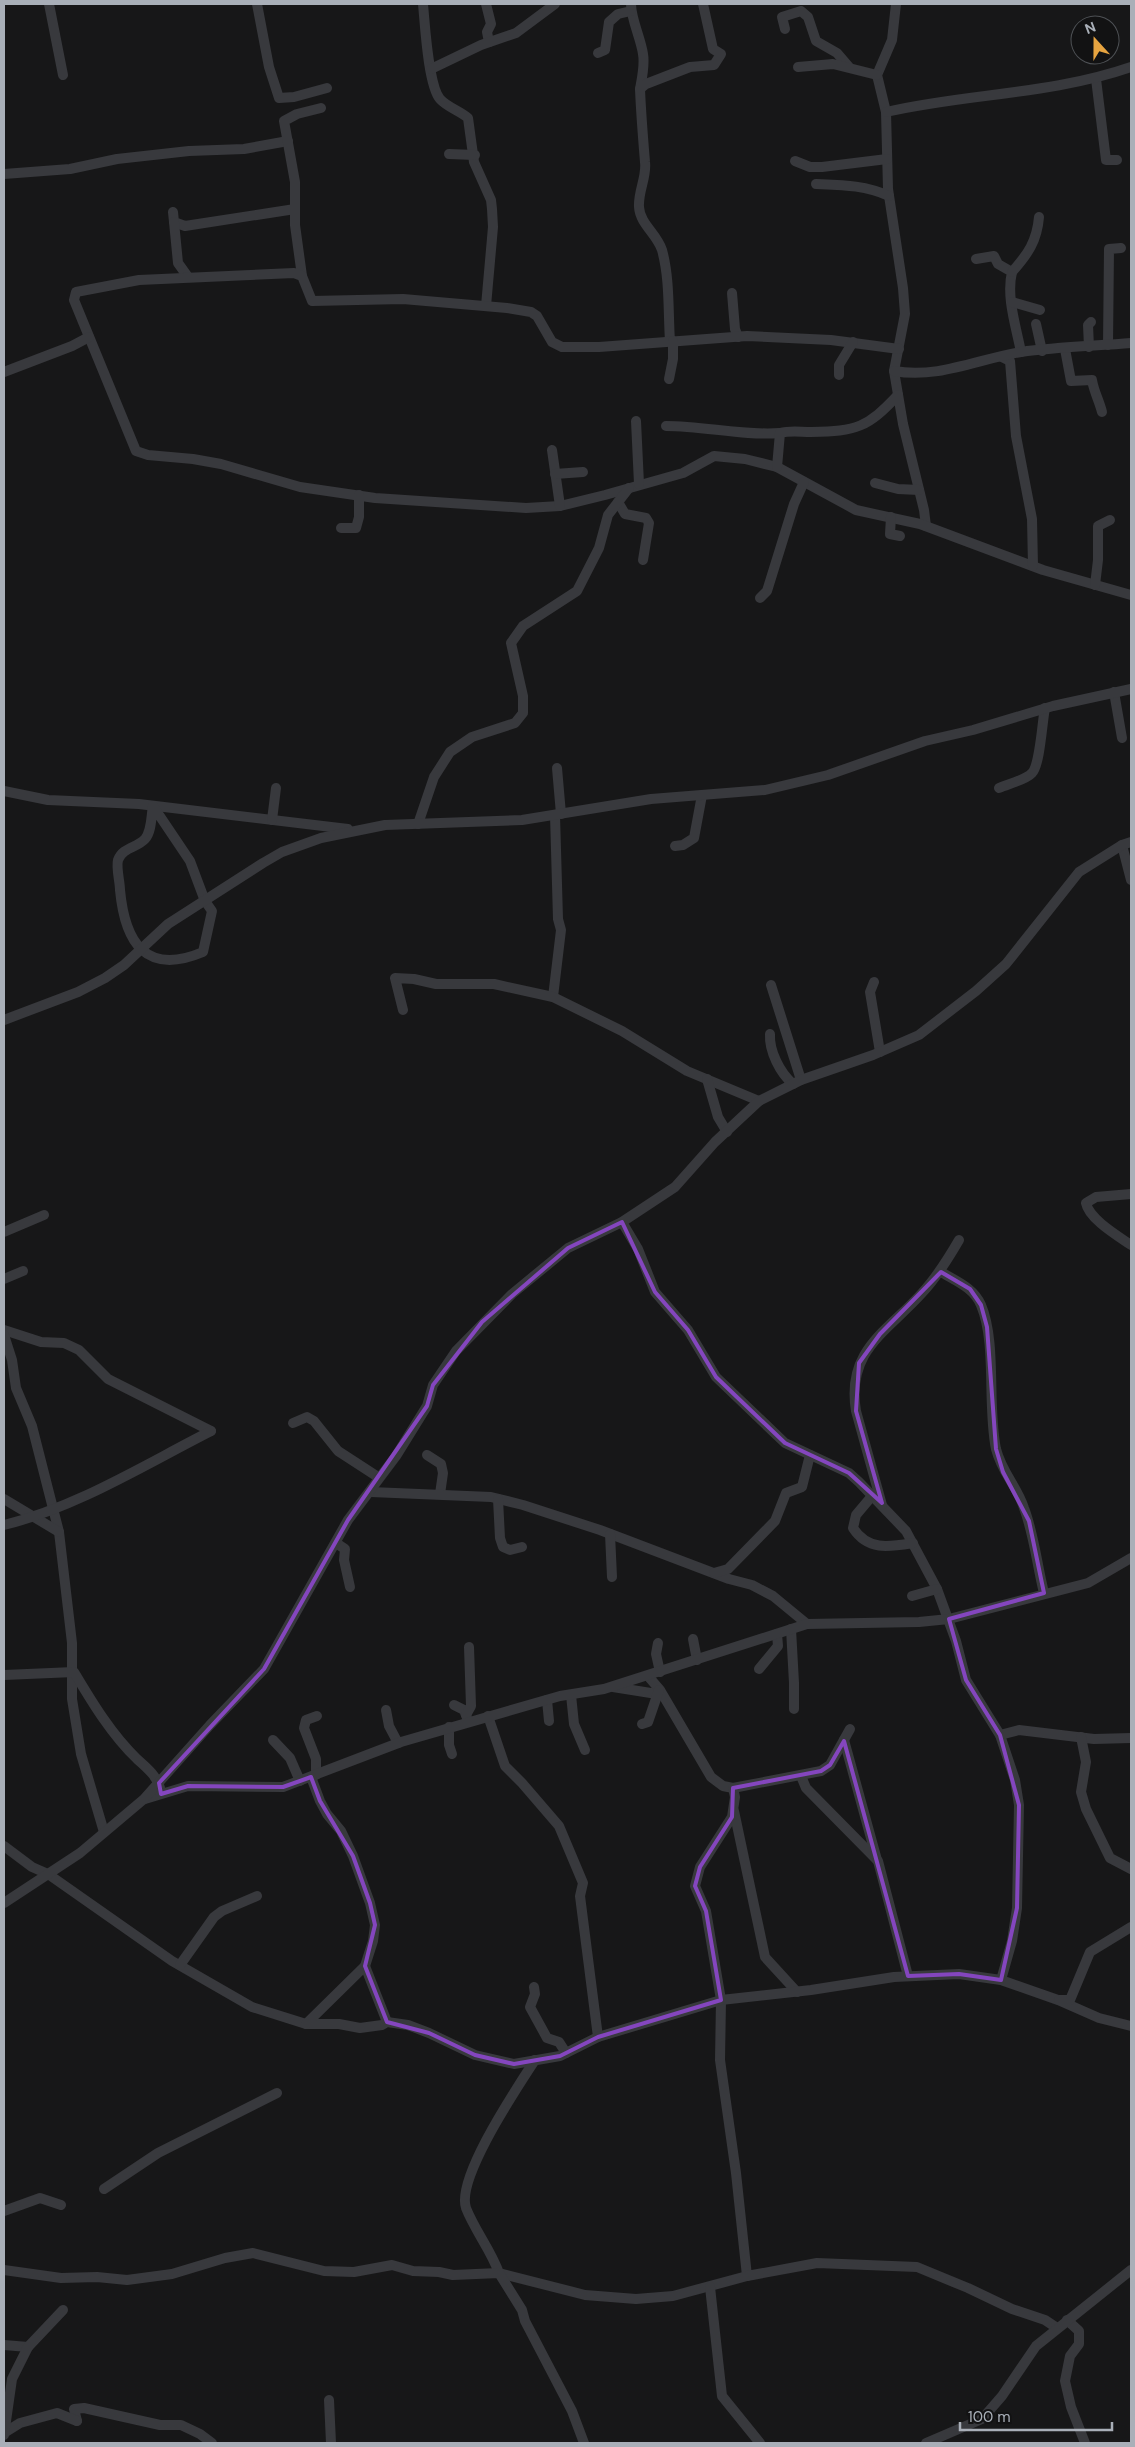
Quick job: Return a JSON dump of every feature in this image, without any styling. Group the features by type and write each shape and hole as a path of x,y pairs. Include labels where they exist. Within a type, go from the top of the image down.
{"street":[{"path":"49,4 63,75"},
{"path":"257,4 269,67 279,98 294,97 327,88"},
{"path":"423,4 434,87 441,100 458,109 468,118 476,168 491,200 493,227 486,306"},
{"path":"486,4 491,24 487,32 489,42"},
{"path":"431,69 489,42 516,33 555,4"},
{"path":"640,90 646,84 690,67 714,65 721,54 713,48 703,4"},
{"path":"896,4 892,40 877,75 886,112 889,196 905,314 894,371 926,526"},
{"path":"598,53 605,50 609,22 618,14 631,7 643,53 640,90 646,163 640,189 639,208 644,222 654,234 662,250 673,360 669,379"},
{"path":"785,29 782,16 801,12 808,18 816,41 837,53 850,67"},
{"path":"798,67 833,64 877,75"},
{"path":"886,112 922,104 998,96 1096,79 1131,67"},
{"path":"1096,79 1106,160 1117,160"},
{"path":"321,108 297,114 284,121 295,182 295,209 302,276 312,301 384,299 486,306 531,312 537,316 552,342 562,347 738,337 853,342 899,349"},
{"path":"4,174 70,169 117,159 189,151 244,149 288,141"},
{"path":"449,154 475,156"},
{"path":"795,161 810,167 822,168 887,159"},
{"path":"816,184 848,184 874,189 889,196"},
{"path":"188,278 178,263 173,217 185,226 209,224 295,209"},
{"path":"1021,352 1010,282 1012,272 1036,240 1039,217"},
{"path":"1108,345 1109,249 1121,248"},
{"path":"976,259 994,256 998,264 1012,272"},
{"path":"302,276 294,273 274,273 138,280 76,292 74,300 136,451 148,455 194,459 300,487 445,504 526,508 560,506 629,488 683,473 714,456 745,459 777,468 856,510 926,526 1033,566 1131,595"},
{"path":"732,293 735,329 738,337"},
{"path":"1012,302 1040,310"},
{"path":"1089,347 1088,325 1091,322"},
{"path":"1036,324 1042,350"},
{"path":"4,372 72,346 89,337"},
{"path":"839,375 839,365 853,342"},
{"path":"894,371 923,373 946,370 1021,352 1131,343"},
{"path":"1065,349 1072,381 1092,380 1094,392 1099,397 1102,412"},
{"path":"1002,356 1010,361 1016,436 1032,519 1033,566"},
{"path":"666,426 690,426 758,435 788,431 821,432 862,427 898,395"},
{"path":"636,421 639,484"},
{"path":"777,468 780,433"},
{"path":"552,450 560,506"},
{"path":"555,474 583,472"},
{"path":"760,598 767,592 794,504 804,482"},
{"path":"875,483 898,489 919,490"},
{"path":"418,824 434,777 450,752 472,737 515,723 523,713 523,696 511,643 523,626 577,591 599,548 608,515 629,488"},
{"path":"341,528 356,528 359,495"},
{"path":"618,502 625,514 646,518 649,522 643,560"},
{"path":"891,517 890,534 900,536"},
{"path":"1095,584 1098,560 1098,526 1110,520"},
{"path":"4,1020 78,992 105,978 124,965 168,924 282,852 321,838 385,825 522,820 651,799 765,790 796,784 925,741 973,730 1045,708 1131,689"},
{"path":"1114,692 1122,738"},
{"path":"999,788 1031,774 1038,762 1040,730 1045,708"},
{"path":"553,998 561,930 558,919 557,768"},
{"path":"272,820 276,788"},
{"path":"4,791 48,800 78,800 153,806 356,830"},
{"path":"675,846 683,845 694,838 702,795"},
{"path":"153,806 190,861 205,901 212,912 203,952 185,960 157,958 140,949 134,944 122,915 118,860 124,850 144,840 148,833 153,806"},
{"path":"4,1902 80,1853 144,1799 264,1669 348,1520 371,1492 378,1477 396,1456 427,1406 433,1385 456,1352 482,1322 512,1294 568,1248 622,1222 675,1187 759,1101 797,1082 880,1052 919,1035 976,991 1006,964 1079,872 1127,843 1131,880"},
{"path":"403,1010 395,978 414,979 436,984 494,984 553,998 622,1031 659,1055 707,1080 759,1101"},
{"path":"874,982 870,992 880,1052"},
{"path":"771,985 797,1082"},
{"path":"770,1034 770,1042 775,1058 785,1077 797,1082"},
{"path":"707,1080 718,1116 727,1132"},
{"path":"1131,1194 1096,1197 1086,1203 1089,1211 1112,1232 1131,1245"},
{"path":"4,1232 44,1215"},
{"path":"622,1222 638,1249 655,1292 688,1330 716,1377 771,1432 785,1443 849,1473 882,1506 913,1543 925,1570 937,1589 949,1619 966,1680 1000,1735 1015,1780 1019,1805 1017,1908 1012,1941 1001,1980"},
{"path":"882,1506 854,1399 859,1362 880,1334 941,1272 944,1263 959,1240"},
{"path":"4,1279 23,1271"},
{"path":"941,1272 970,1288 981,1305 987,1328 990,1408 996,1449 1003,1472 1026,1513 1044,1593"},
{"path":"4,1330 41,1342 64,1342 83,1352 108,1379 211,1431 79,1499 53,1508 34,1518 4,1525"},
{"path":"4,1335 12,1360 16,1388 32,1426 59,1532 69,1610 74,1672 72,1699 81,1754 104,1832"},
{"path":"292,1423 307,1417 314,1421 338,1450 378,1477"},
{"path":"427,1455 441,1464 443,1473 440,1494"},
{"path":"714,1573 728,1569 775,1521 786,1493 802,1487 810,1455"},
{"path":"371,1492 440,1494 498,1499 610,1534 714,1573 752,1585 773,1596 807,1624"},
{"path":"872,1496 856,1516 853,1528 859,1537 875,1547 913,1543"},
{"path":"4,1499 59,1532"},
{"path":"498,1499 500,1538 503,1547 510,1550 522,1547"},
{"path":"610,1534 612,1577"},
{"path":"336,1543 346,1549 344,1560 350,1587"},
{"path":"144,1799 188,1786 283,1787 398,1743 449,1727 467,1718 488,1716 547,1700 612,1687 807,1624 919,1622 949,1619 1088,1583 1131,1558"},
{"path":"912,1596 937,1589"},
{"path":"791,1629 794,1709"},
{"path":"758,1669 778,1646 778,1634"},
{"path":"693,1639 697,1660"},
{"path":"658,1643 656,1654 660,1672"},
{"path":"467,1718 471,1706 469,1646"},
{"path":"4,1675 74,1672"},
{"path":"74,1672 120,1743 158,1783 161,1794"},
{"path":"648,1676 711,1777 723,1786 732,1788 801,1776 821,1771 830,1765 850,1762"},
{"path":"612,1687 658,1691"},
{"path":"642,1724 648,1722 658,1691"},
{"path":"570,1695 574,1724 585,1750"},
{"path":"547,1700 549,1721"},
{"path":"454,1705 464,1710 467,1718"},
{"path":"386,1710 389,1726 398,1743"},
{"path":"306,2024 365,1966 373,1941 375,1925 370,1903 353,1856 341,1831 320,1801 314,1776 316,1759 304,1728 306,1720 317,1716"},
{"path":"488,1716 505,1766 522,1782 559,1826 582,1883 580,1896 598,2037"},
{"path":"449,1727 449,1745 452,1754"},
{"path":"830,1765 850,1729"},
{"path":"1000,1735 1020,1730 1082,1737 1131,1738"},
{"path":"1082,1737 1086,1762 1081,1792 1086,1809 1110,1858 1131,1869"},
{"path":"273,1740 290,1758 300,1781"},
{"path":"844,1740 908,1976"},
{"path":"801,1776 806,1788 878,1861"},
{"path":"732,1788 735,1798 732,1816 700,1867 695,1886 706,1911 721,2000 720,2060 736,2173 747,2276"},
{"path":"733,1807 766,1957 797,1992"},
{"path":"4,1846 180,1965 252,2007 306,2024 339,2024 360,2028 382,2025 387,2022 422,2030 475,2055 514,2064 560,2056 598,2037 721,2000 797,1992 908,1976 959,1974 1001,1980 1058,2000 1099,2018 1131,2026"},
{"path":"180,1965 214,1917 222,1911 257,1896"},
{"path":"1058,2000 1070,2000 1090,1952 1131,1926"},
{"path":"365,1966 387,2022"},
{"path":"534,1986 530,2007 547,2038 559,2042 566,2053"},
{"path":"535,2060 500,2116 472,2169 465,2188 466,2207 492,2254 499,2273 522,2310 524,2321 572,2411 584,2443"},
{"path":"104,2189 158,2153 278,2093"},
{"path":"4,2211 40,2198 61,2204"},
{"path":"4,2270 61,2278 97,2277 127,2280 172,2274 225,2258 253,2253 324,2271 354,2272 392,2265 413,2271 439,2272 453,2275 499,2273 585,2295 636,2299 673,2296 747,2276 817,2262 916,2267 968,2288 1012,2309 1045,2320 1057,2328"},
{"path":"926,2443 982,2419 1002,2396 1036,2346 1131,2270"},
{"path":"710,2287 722,2396 760,2443"},
{"path":"4,2434 12,2379 28,2347 62,2310"},
{"path":"1067,2320 1079,2331 1079,2344 1070,2356 1065,2381 1071,2408 1085,2443"},
{"path":"4,2345 28,2347"},
{"path":"329,2400 331,2443"},
{"path":"4,2434 20,2423 57,2413 77,2421 74,2409 84,2408 160,2425 181,2425 200,2434 212,2443"}],"highlighted area":[{"path":"622,1222 655,1292 688,1330 716,1377 785,1443 849,1473 882,1503 856,1411 859,1363 880,1334 941,1272 970,1289 981,1305 987,1327 996,1449 1003,1472 1029,1521 1044,1593 949,1619 966,1680 1000,1735 1019,1805 1017,1908 1001,1980 959,1974 908,1976 844,1741 830,1765 821,1771 733,1788 732,1817 700,1867 695,1886 706,1911 721,2000 598,2037 560,2056 514,2064 475,2055 429,2033 387,2022 365,1966 375,1925 370,1903 353,1856 320,1801 311,1777 283,1787 188,1786 161,1794 159,1783 264,1669 348,1520 427,1406 433,1385 482,1322 568,1248"}]}
